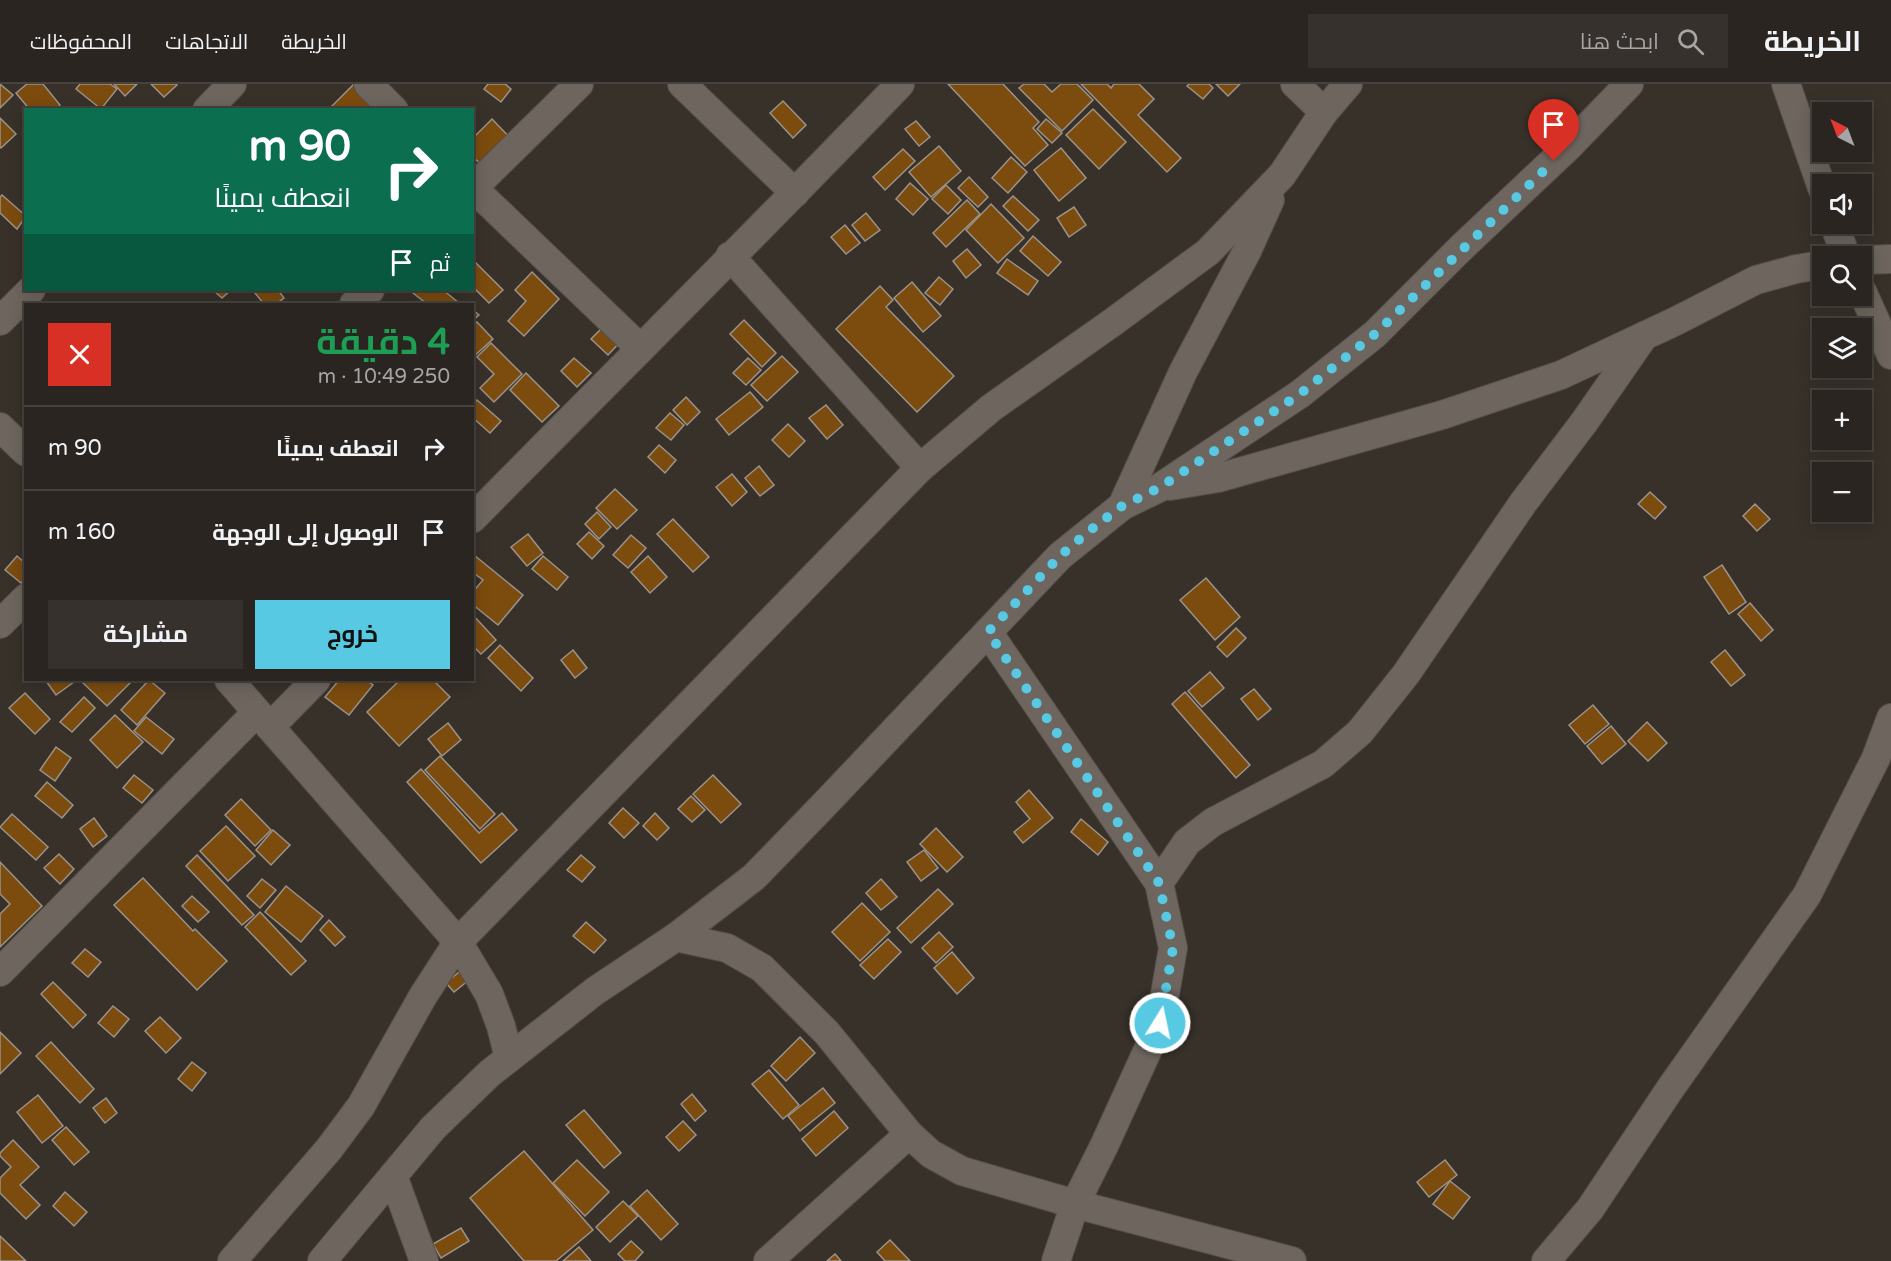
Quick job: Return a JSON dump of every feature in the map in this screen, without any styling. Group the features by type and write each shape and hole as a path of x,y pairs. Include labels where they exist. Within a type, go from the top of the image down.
{"street":[{"path":"209,108 232,84"},
{"path":"368,84 392,108"},
{"path":"474,187 579,84"},
{"path":"682,84 795,194"},
{"path":"474,517 730,256 795,194 900,84"},
{"path":"1295,84 1324,112"},
{"path":"1122,506 1179,381 1247,251 1282,175 1324,112 1348,84"},
{"path":"322,1261 433,1128 490,1073 596,991 676,937 754,877 1060,556 1122,506 1159,488 1300,394 1375,334 1460,249 1569,146 1629,84"},
{"path":"1786,84 1817,174"},
{"path":"232,1261 329,1149 361,1106 423,996 458,942 920,468 990,408 1208,252 1282,175"},
{"path":"474,189 640,348"},
{"path":"730,256 920,468"},
{"path":"1872,260 1891,259"},
{"path":"1159,488 1218,478 1442,415 1561,375 1756,280 1812,267"},
{"path":"0,321 30,291"},
{"path":"355,303 369,291"},
{"path":"1869,306 1891,355"},
{"path":"1159,883 1187,842 1213,822 1323,764 1359,732 1406,674 1523,503 1585,421 1644,336"},
{"path":"0,427 24,450"},
{"path":"0,624 24,600"},
{"path":"988,632 1159,883 1173,948 1160,1023 1075,1204 1056,1261"},
{"path":"230,681 458,942 489,994 501,1026 509,1058"},
{"path":"0,972 263,720 315,681"},
{"path":"1546,1261 1590,1209 1670,1089 1807,895 1871,768 1891,718"},
{"path":"676,937 727,948 762,968 827,1033 909,1134 931,1154 962,1171 1075,1204 1292,1261"},
{"path":"768,1261 909,1134"},
{"path":"393,1176 424,1261"}],"building":[{"path":"0,84 13,95 0,108"},
{"path":"27,84 43,84 60,105 58,108 28,108 16,93"},
{"path":"80,84 110,84 117,89 100,108 76,89"},
{"path":"114,84 137,84 125,96"},
{"path":"151,84 176,84 177,85 164,97"},
{"path":"354,84 358,84 380,108 330,108"},
{"path":"488,84 505,84 511,89 501,102 484,89"},
{"path":"948,84 1003,84 1039,122 1033,128 1048,145 1025,166"},
{"path":"1024,84 1044,84 1052,92 1061,84 1077,84 1093,100 1062,131 1019,88"},
{"path":"1081,84 1107,84 1111,88 1114,84 1139,84 1154,99 1138,115 1181,158 1167,172"},
{"path":"1189,84 1209,84 1213,88 1203,99 1187,86"},
{"path":"1216,84 1240,84 1228,96"},
{"path":"783,101 806,125 793,138 770,113"},
{"path":"1093,109 1126,142 1099,169 1066,135"},
{"path":"0,118 16,134 1,148 0,147"},
{"path":"492,119 515,143 487,170 474,158 474,137"},
{"path":"1046,119 1062,133 1052,143 1037,129"},
{"path":"916,121 930,137 919,146 905,129"},
{"path":"939,146 961,171 931,197 909,172"},
{"path":"1061,148 1086,178 1059,201 1034,170"},
{"path":"903,149 915,161 885,190 873,177"},
{"path":"1011,157 1027,172 1008,193 992,178"},
{"path":"969,177 988,197 978,207 958,188"},
{"path":"910,183 928,199 913,215 896,199"},
{"path":"946,185 961,200 948,214 932,199"},
{"path":"2,195 24,214 24,219 17,229 0,213"},
{"path":"1013,196 1039,220 1028,231 1003,206"},
{"path":"967,200 980,214 946,247 933,233"},
{"path":"991,204 1024,238 998,263 966,230"},
{"path":"1074,207 1086,225 1069,237 1057,218"},
{"path":"866,213 880,230 865,241 852,225"},
{"path":"845,225 860,243 846,254 831,237"},
{"path":"1033,236 1061,262 1048,276 1020,251"},
{"path":"967,249 981,265 966,278 953,261"},
{"path":"1007,259 1038,281 1028,295 997,273"},
{"path":"474,261 503,290 489,303 474,288"},
{"path":"532,272 559,299 524,336 508,321 526,301 515,290"},
{"path":"939,277 953,289 940,305 925,293"},
{"path":"912,282 941,316 923,332 894,298"},
{"path":"880,286 893,300 886,307 954,376 917,412 836,329"},
{"path":"214,291 230,291 222,298"},
{"path":"279,291 284,298 277,303 263,303 255,293"},
{"path":"415,291 444,291 459,303 426,303 413,293"},
{"path":"744,320 776,353 762,367 730,334"},
{"path":"477,322 493,339 474,356 474,324"},
{"path":"606,324 623,339 608,355 591,339"},
{"path":"491,343 522,374 494,402 480,388 494,374 477,357"},
{"path":"782,356 798,372 767,401 751,385"},
{"path":"574,358 591,373 577,387 561,371"},
{"path":"748,358 761,370 746,385 733,373"},
{"path":"526,373 559,406 542,422 510,390"},
{"path":"750,392 763,407 729,435 716,419"},
{"path":"686,397 700,412 687,425 673,410"},
{"path":"477,400 501,421 490,433 474,419 474,403"},
{"path":"826,405 843,425 827,439 809,418"},
{"path":"670,413 684,425 671,440 656,428"},
{"path":"788,424 805,441 789,457 772,440"},
{"path":"659,445 676,460 665,473 648,457"},
{"path":"759,466 774,485 760,496 745,478"},
{"path":"732,474 747,492 732,506 716,487"},
{"path":"615,489 637,510 617,529 596,508"},
{"path":"1650,492 1666,507 1655,519 1638,504"},
{"path":"1755,504 1770,519 1757,531 1743,516"},
{"path":"597,512 611,527 599,539 585,524"},
{"path":"673,519 709,557 693,572 657,534"},
{"path":"589,532 604,546 592,559 577,544"},
{"path":"528,534 543,553 527,566 511,547"},
{"path":"631,535 646,548 628,568 613,555"},
{"path":"474,555 523,595 498,625 474,606 474,591 483,580 474,573"},
{"path":"17,556 24,562 24,579 21,583 5,570"},
{"path":"543,556 568,577 557,590 532,569"},
{"path":"648,556 667,577 650,593 631,572"},
{"path":"1722,565 1746,602 1729,614 1704,577"},
{"path":"1206,578 1240,617 1215,640 1180,600"},
{"path":"1750,603 1773,630 1761,641 1738,614"},
{"path":"474,616 496,640 481,654 474,647"},
{"path":"1236,628 1246,638 1227,657 1217,647"},
{"path":"500,645 533,678 521,691 488,658"},
{"path":"573,650 587,668 575,678 561,660"},
{"path":"1725,650 1745,675 1731,686 1711,662"},
{"path":"1210,672 1224,688 1202,707 1188,691"},
{"path":"46,681 74,682 56,695"},
{"path":"81,681 132,681 107,706"},
{"path":"148,681 165,693 137,725 121,710"},
{"path":"338,681 367,681 373,685 349,715 325,697"},
{"path":"399,681 434,681 450,697 399,746 367,712"},
{"path":"1254,689 1271,709 1258,720 1241,699"},
{"path":"1185,692 1250,765 1236,778 1172,704"},
{"path":"25,693 50,719 35,734 9,708"},
{"path":"84,697 95,708 72,732 60,722"},
{"path":"1593,705 1609,724 1585,744 1569,725"},
{"path":"115,715 143,742 117,768 90,740"},
{"path":"146,717 174,739 162,754 134,731"},
{"path":"1647,722 1667,743 1648,761 1628,741"},
{"path":"448,723 461,740 442,756 428,739"},
{"path":"1611,726 1626,744 1602,764 1587,746"},
{"path":"56,747 71,758 55,781 40,770"},
{"path":"440,756 495,814 480,829 425,770"},
{"path":"421,769 479,833 502,813 517,830 481,863 407,782"},
{"path":"134,775 153,790 142,803 123,788"},
{"path":"713,775 741,804 721,823 693,794"},
{"path":"47,782 73,805 62,818 35,796"},
{"path":"1029,790 1053,818 1023,843 1014,832 1030,819 1016,802"},
{"path":"691,796 705,810 692,822 678,809"},
{"path":"241,799 271,830 255,846 225,815"},
{"path":"623,808 639,823 624,838 609,823"},
{"path":"655,813 669,828 657,840 643,826"},
{"path":"12,814 48,847 36,860 0,827"},
{"path":"94,818 107,836 93,847 80,829"},
{"path":"1081,819 1108,842 1098,855 1071,832"},
{"path":"226,826 255,856 228,881 200,851"},
{"path":"936,828 963,857 947,872 920,844"},
{"path":"273,830 290,845 271,865 256,850"},
{"path":"924,850 938,868 921,881 907,862"},
{"path":"59,854 74,869 60,884 44,868"},
{"path":"197,855 254,915 242,925 186,866"},
{"path":"581,855 595,867 582,882 567,870"},
{"path":"0,862 42,906 0,947 0,914 10,904 0,894"},
{"path":"143,878 193,931 195,929 227,961 197,990 114,905"},
{"path":"262,879 276,890 260,908 247,896"},
{"path":"881,879 897,897 881,910 866,893"},
{"path":"286,886 323,916 301,942 265,912"},
{"path":"938,889 953,904 911,943 897,928"},
{"path":"192,896 209,912 198,922 182,906"},
{"path":"862,903 890,932 860,961 832,932"},
{"path":"260,912 306,961 291,975 245,927"},
{"path":"329,920 345,937 335,946 320,930"},
{"path":"586,922 606,940 594,953 573,936"},
{"path":"939,932 953,947 936,963 922,948"},
{"path":"888,939 901,952 874,979 860,965"},
{"path":"85,949 101,962 88,977 72,963"},
{"path":"952,952 974,978 957,994 934,968"},
{"path":"466,966 474,976 454,992 446,983"},
{"path":"53,982 86,1015 73,1028 41,994"},
{"path":"113,1006 129,1019 114,1037 98,1023"},
{"path":"160,1017 181,1038 166,1053 145,1031"},
{"path":"0,1032 21,1053 0,1074"},
{"path":"800,1037 815,1053 786,1081 771,1066"},
{"path":"51,1042 94,1089 80,1103 36,1056"},
{"path":"192,1062 206,1073 192,1091 178,1079"},
{"path":"769,1070 799,1105 783,1119 752,1084"},
{"path":"823,1088 835,1103 800,1131 788,1116"},
{"path":"692,1094 706,1111 695,1121 681,1104"},
{"path":"38,1095 63,1126 42,1143 17,1112"},
{"path":"106,1098 117,1113 105,1123 93,1108"},
{"path":"584,1110 621,1153 604,1168 566,1125"},
{"path":"834,1111 848,1128 816,1156 802,1139"},
{"path":"683,1121 696,1135 679,1151 666,1137"},
{"path":"66,1127 89,1152 74,1165 52,1140"},
{"path":"13,1140 39,1167 20,1185 40,1205 26,1219 0,1193 0,1178 11,1167 0,1156 0,1153"},
{"path":"524,1151 593,1230 556,1261 524,1261 470,1198"},
{"path":"577,1160 609,1192 585,1216 553,1183"},
{"path":"1445,1160 1457,1175 1429,1197 1417,1182"},
{"path":"1450,1181 1470,1197 1453,1219 1433,1204"},
{"path":"647,1190 678,1224 661,1240 630,1206"},
{"path":"65,1192 87,1212 74,1226 53,1206"},
{"path":"623,1201 638,1216 610,1242 596,1227"},
{"path":"461,1228 469,1241 441,1258 433,1244"},
{"path":"0,1236 26,1261 0,1261"},
{"path":"890,1240 910,1261 885,1261 877,1252"},
{"path":"631,1241 643,1252 635,1261 625,1261 618,1254"},
{"path":"579,1247 591,1261 563,1261"},
{"path":"835,1254 841,1261 827,1261"}],"route":[{"path":"1160,1023 1173,948 1159,883 988,632 1060,556 1088,532 1122,506 1159,488 1300,394 1375,334 1460,249 1554,161"}]}
